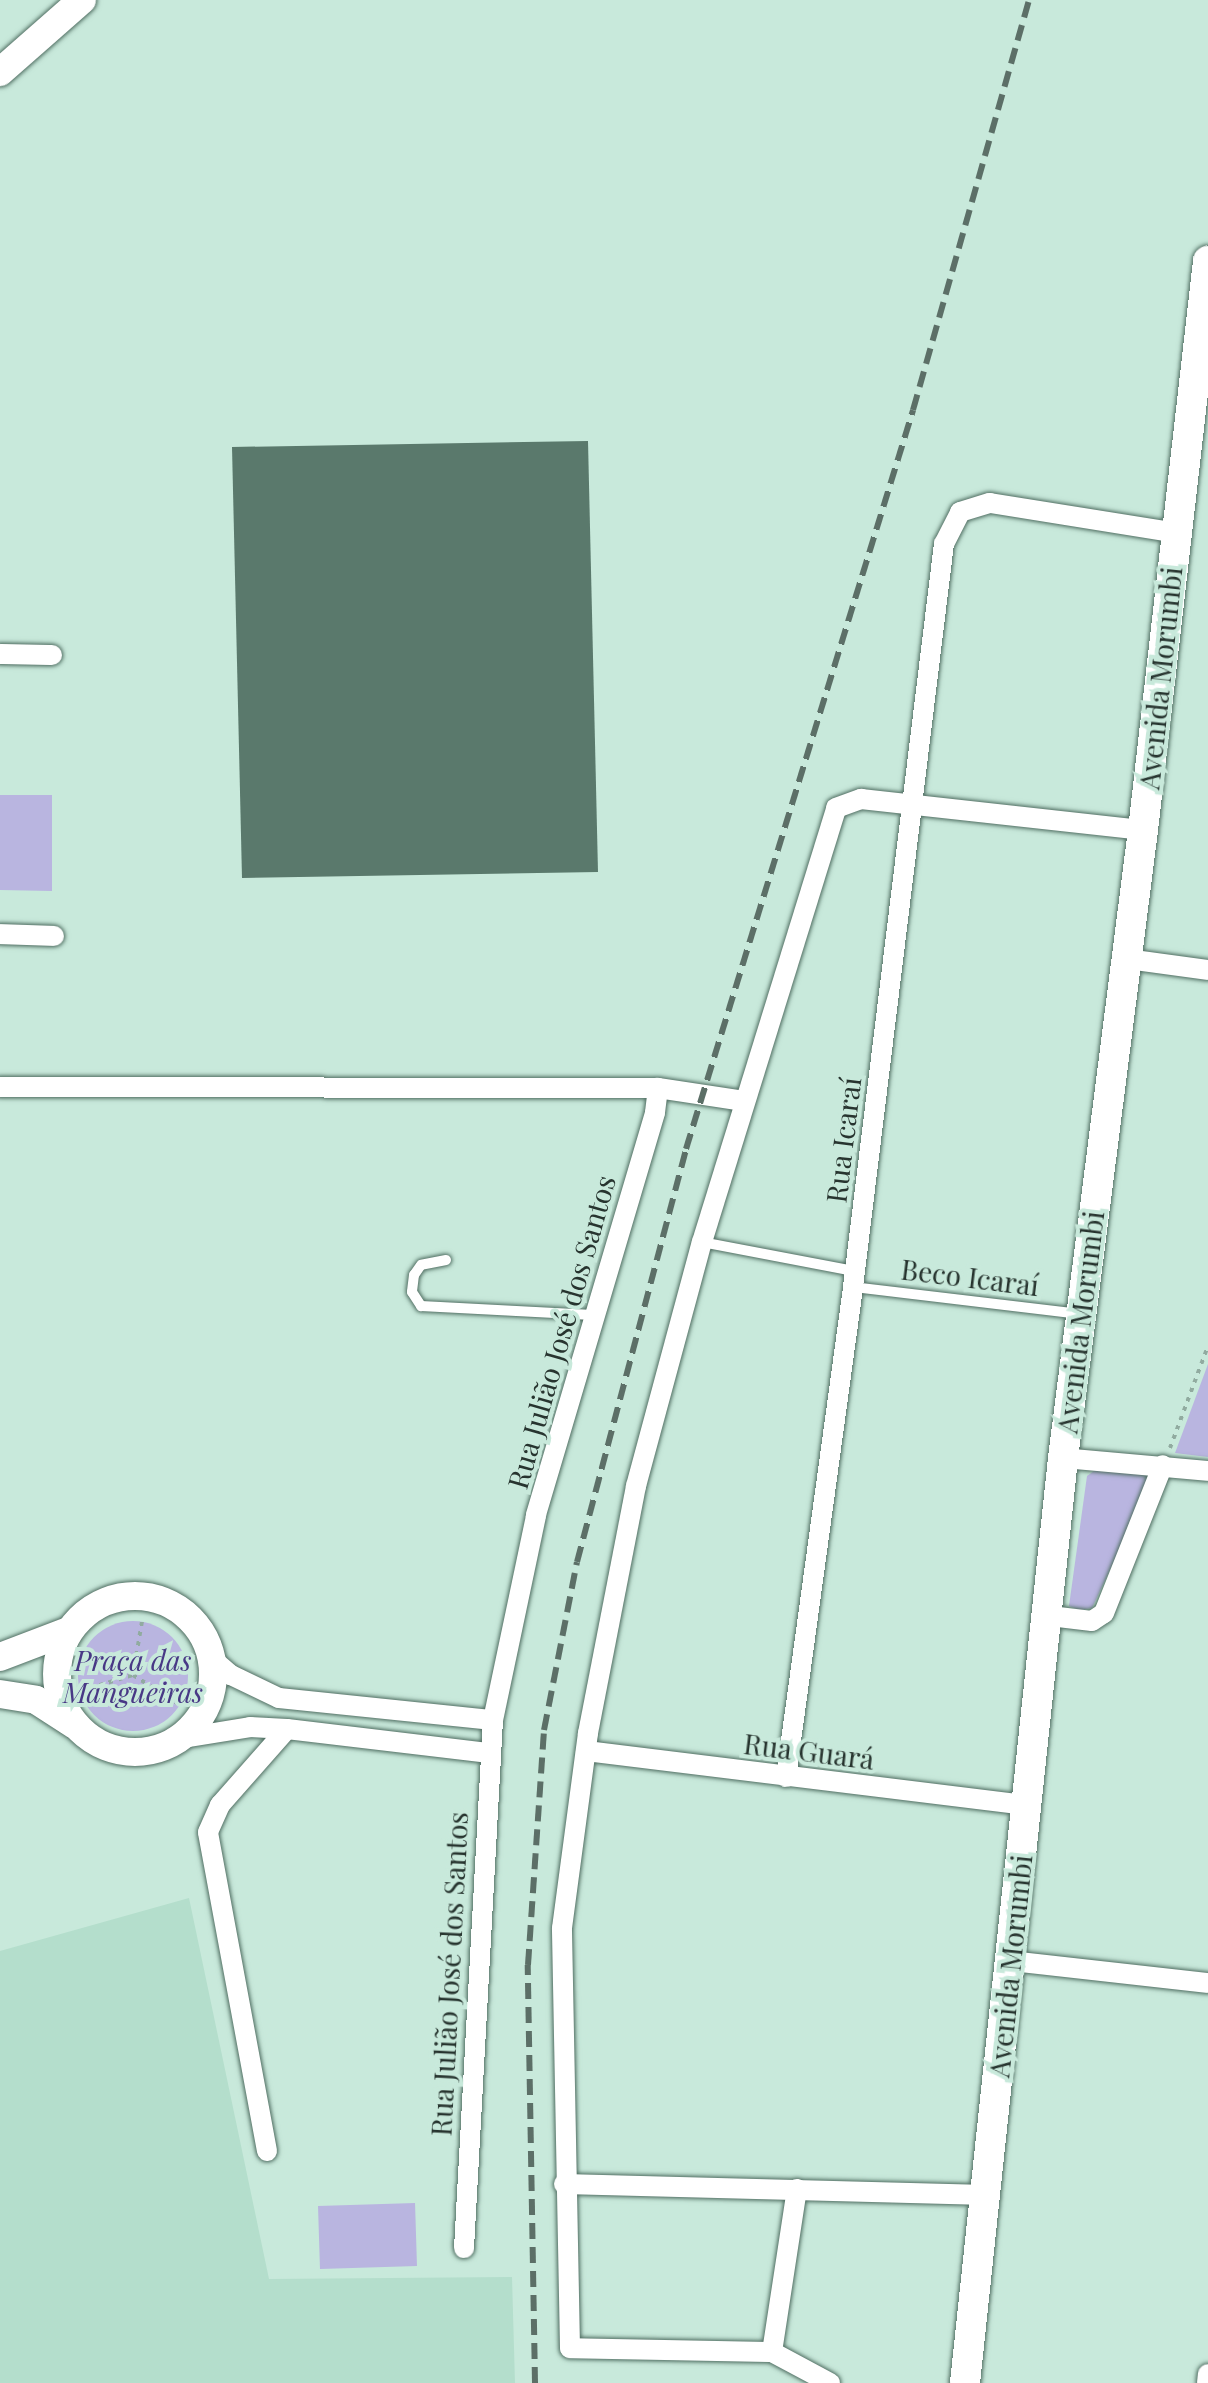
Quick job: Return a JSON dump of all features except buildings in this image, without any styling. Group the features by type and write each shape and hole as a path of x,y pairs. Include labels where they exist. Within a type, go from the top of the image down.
{"main road":[{"name":"Avenida Morumbi","path":"965,2383 1050,1616 1063,1458 1143,830 1177,533 1197,454 1208,261"}],"street":[{"path":"0,72 82,0"},
{"name":"Rua Icaraí","path":"786,1777 854,1279 944,544 960,512 990,503 1177,533"},
{"path":"0,654 52,655"},
{"path":"830,2383 772,2352 570,2348 564,2184 562,1928 586,1751 636,1486 702,1242 836,808 861,799 1143,830"},
{"path":"0,934 54,936"},
{"path":"1127,959 1208,970"},
{"path":"0,1087 658,1088 744,1101"},
{"name":"Rua Julião José dos Santos","path":"464,2248 488,1753 493,1720 536,1516 655,1113 658,1088"},
{"path":"1063,1458 1208,1471"},
{"path":"1050,1616 1092,1621 1104,1613 1163,1465"},
{"path":"0,1694 36,1700 99,1744 124,1752 150,1751 177,1739 195,1726 208,1705 214,1679 201,1630 183,1611 160,1599 134,1595 109,1599 86,1612 68,1631 59,1655 57,1681 64,1706 78,1728"},
{"path":"0,1657 68,1631"},
{"path":"210,1657 231,1675 279,1698 493,1720"},
{"path":"177,1739 225,1729 287,1729 488,1753"},
{"path":"267,2151 208,1832 220,1805 287,1729"},
{"name":"Rua Guará","path":"586,1751 1027,1805"},
{"path":"1011,1961 1208,1983"},
{"path":"564,2184 987,2195"},
{"path":"772,2352 797,2189"},
{"path":"1207,2383 1208,2374"}],"lane":[{"name":"Beco Icaraí","path":"702,1242 854,1279 1081,1314"},
{"path":"446,1260 421,1265 414,1275 412,1292 421,1306 593,1315"}],"path":[{"path":"1163,1465 1208,1346"},
{"path":"133,1675 142,1621"},
{"path":"80,1691 133,1675 180,1705"}],"shaded area":[{"path":"189,1898 269,2279 512,2277 515,2383 0,2383 0,1951"}],"green space":[{"path":"0,795 52,795 52,891 0,890"},
{"path":"1208,1364 1208,1457 1175,1453"},
{"path":"1098,1468 1154,1476 1092,1608 1080,1610 1069,1606 1087,1476"},
{"name":"Praça das Mangueiras","path":"133,1621 154,1625 172,1637 184,1655 188,1676 184,1697 172,1715 154,1727 133,1731 112,1727 94,1715 82,1697 78,1676 82,1655 94,1637 112,1625"},
{"path":"415,2203 417,2266 320,2269 318,2206"}],"railway":[{"path":"535,2383 528,1965 544,1730 577,1562 686,1149 913,410 1029,0"}]}
